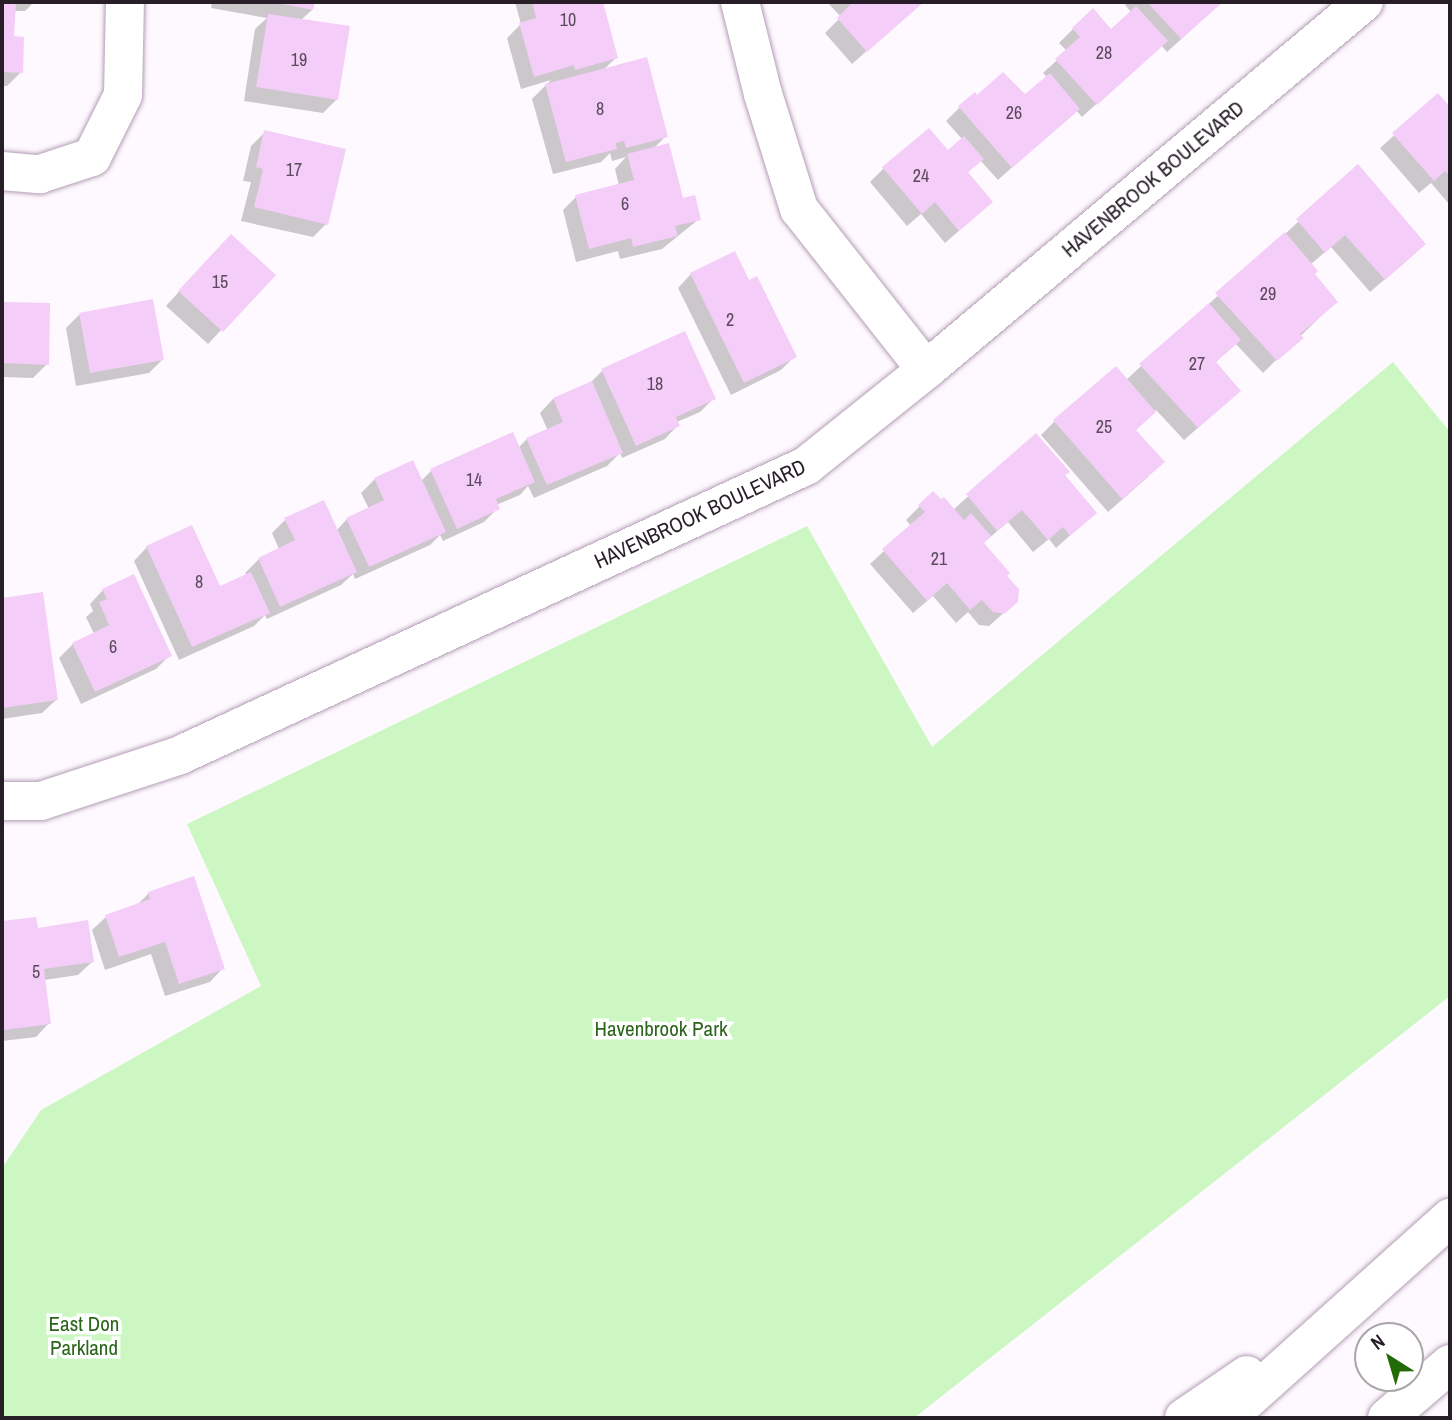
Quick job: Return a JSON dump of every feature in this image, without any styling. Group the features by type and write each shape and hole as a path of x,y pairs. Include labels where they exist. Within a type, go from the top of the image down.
{"main road":[{"path":"2,172 40,174 92,157 123,94 125,2"},
{"path":"740,2 763,94 799,209 926,370"},
{"name":"HAVENBROOK BOULEVARD","path":"2,801 41,801 178,756 806,467 926,370 1364,2"},
{"path":"1227,1418 1376,1288 1450,1218"},
{"path":"1184,1418 1376,1288"},
{"path":"1387,1418 1450,1364"}],"green space":[{"name":"Havenbrook Park","path":"1393,362 1450,432 1450,996 914,1418 2,1418 2,1168 41,1110 261,986 187,824 807,526 932,747"}],"building":[{"path":"2,2 16,2 14,36 24,37 23,73 2,72"},
{"path":"272,2 315,2 313,10"},
{"path":"532,2 603,2 618,58 575,70 574,65 534,77 519,23 536,18"},
{"path":"853,2 924,2 867,52 837,18"},
{"path":"1147,2 1223,2 1181,39"},
{"path":"1136,6 1168,41 1097,105 1055,59 1080,37 1072,28 1093,8 1111,29"},
{"path":"268,14 350,26 338,100 256,87"},
{"path":"647,57 668,137 626,148 624,141 616,143 617,149 566,162 545,84"},
{"path":"1003,72 1025,94 1050,73 1080,109 1012,168 958,106 975,92 977,95"},
{"path":"1438,93 1450,107 1450,177 1445,171 1434,181 1392,133"},
{"path":"929,128 948,150 964,136 984,159 968,172 993,202 959,231 935,202 922,214 882,167"},
{"path":"264,130 346,149 328,225 254,207 263,169 256,167"},
{"path":"669,143 683,198 695,195 701,220 675,226 678,236 633,247 631,238 589,249 575,195 634,180 627,154"},
{"path":"1358,164 1426,244 1385,280 1345,235 1325,253 1296,219"},
{"path":"1285,232 1318,271 1315,274 1338,302 1300,334 1304,338 1277,361 1215,293"},
{"path":"231,234 276,275 223,332 178,291"},
{"path":"735,251 749,280 757,276 797,357 744,383 690,273"},
{"path":"153,299 164,360 90,373 79,313"},
{"path":"2,302 50,303 49,365 2,363"},
{"path":"1209,303 1241,340 1216,362 1241,391 1198,428 1139,364"},
{"path":"685,331 716,399 676,417 680,426 636,446 601,369"},
{"path":"1116,366 1156,412 1136,430 1165,462 1122,499 1053,420"},
{"path":"592,381 623,453 547,485 526,438 563,422 553,398"},
{"path":"513,432 535,482 496,499 500,509 457,529 430,469"},
{"path":"1036,433 1070,472 1065,475 1097,513 1070,536 1063,527 1048,540 1022,510 997,531 966,494"},
{"path":"413,460 446,532 369,567 346,518 384,500 374,478"},
{"path":"933,491 941,499 944,497 964,520 971,513 991,536 984,543 1010,573 1007,576 1019,589 1018,602 1004,614 993,612 982,600 970,610 947,583 927,601 882,549 925,512 918,505"},
{"path":"324,500 357,572 280,607 258,558 295,540 284,518"},
{"path":"192,525 220,586 251,572 270,613 192,647 146,546"},
{"path":"134,574 172,656 95,692 72,643 109,625 99,602 107,599 102,589"},
{"path":"43,592 58,700 2,708 2,598"},
{"path":"194,876 225,969 179,984 165,942 119,957 105,915 150,899 148,892"},
{"path":"36,917 38,928 88,920 94,962 44,969 51,1024 4,1030 2,921"}],"park label":[{"name":"East Don Parkland","path":"84,1336"}]}
